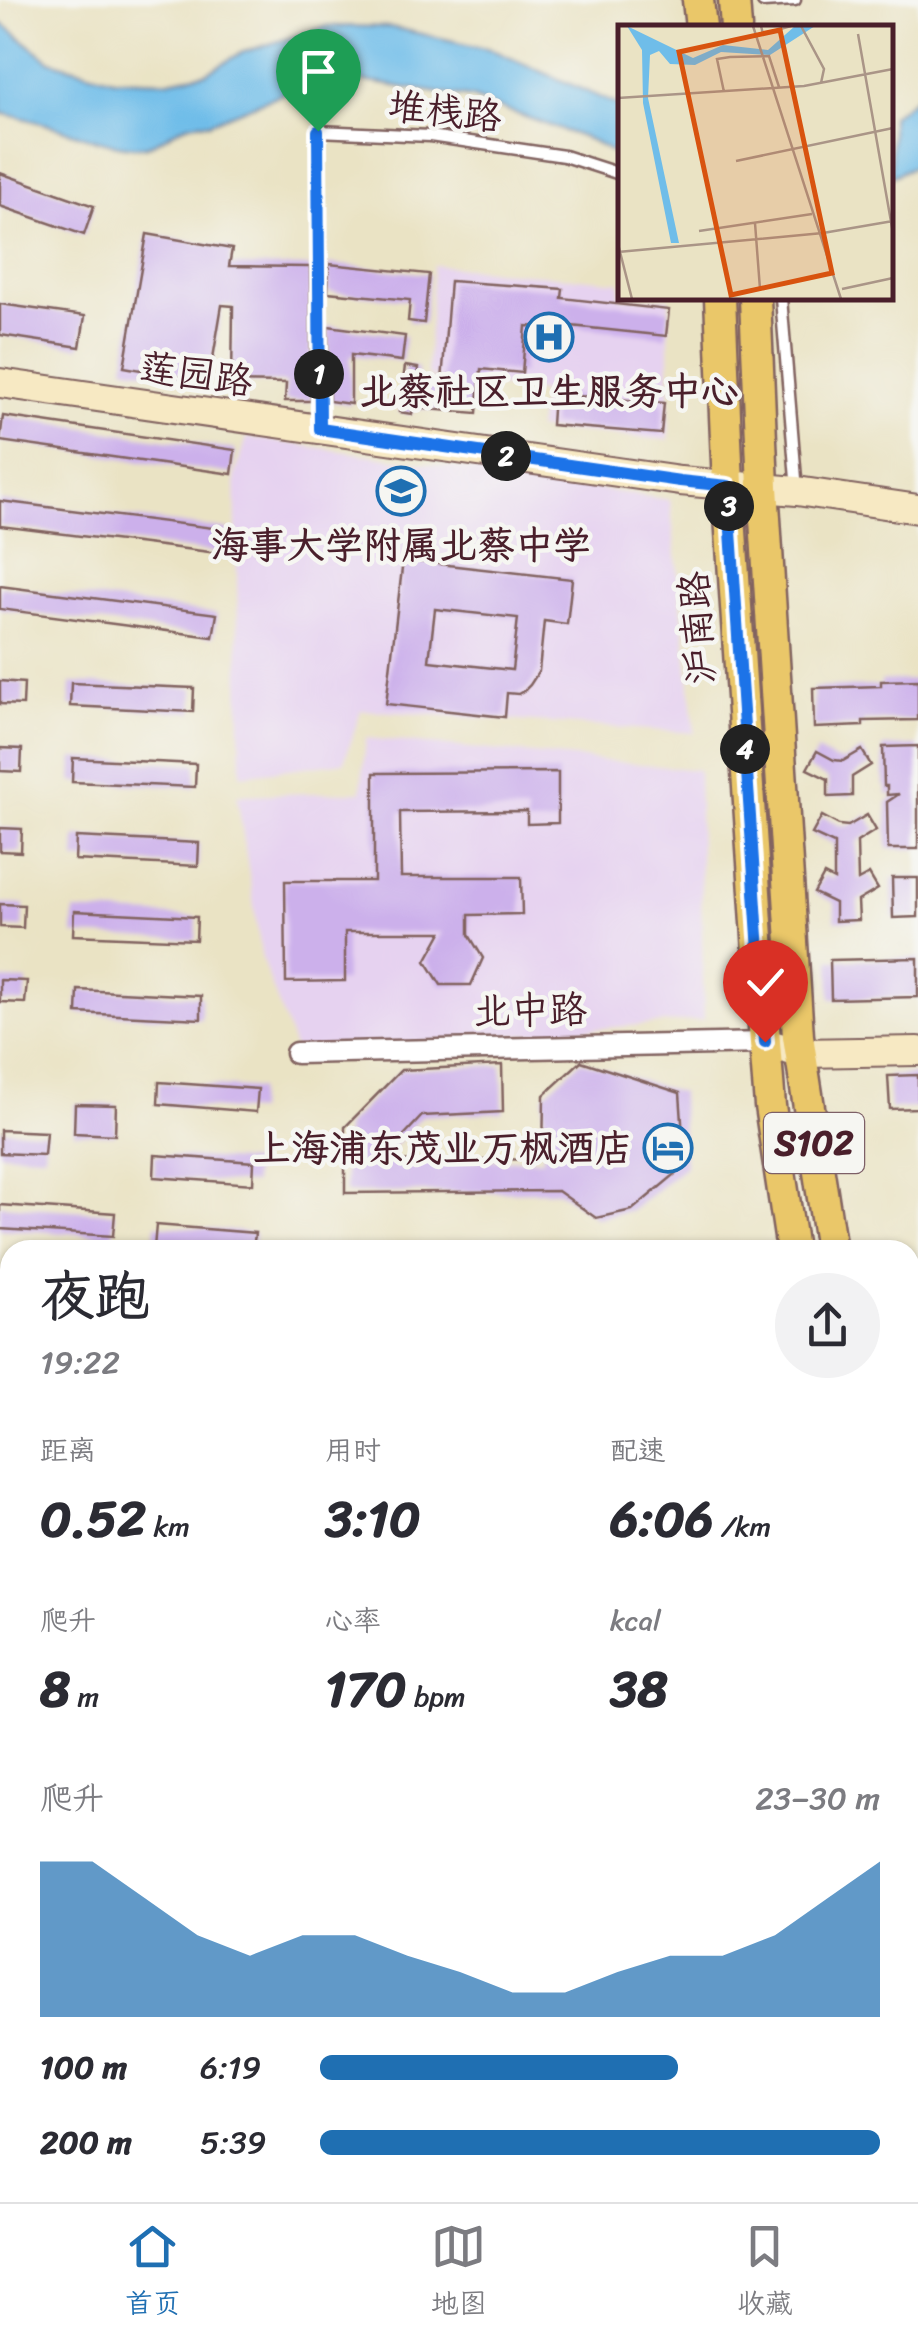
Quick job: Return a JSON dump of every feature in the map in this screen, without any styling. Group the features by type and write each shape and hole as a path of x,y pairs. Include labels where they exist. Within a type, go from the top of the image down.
{"main road":[{"path":"698,0 701,25"},
{"path":"734,0 736,25"},
{"name":"沪南路","path":"720,300 728,486 765,1042 770,1106 790,1240"},
{"name":"沪南路","path":"755,300 763,487 799,1044 829,1240"}],"street":[{"name":"莲园路","path":"0,383 680,481 763,487 918,509"},
{"name":"北中路","path":"799,1044 918,1034"},
{"name":"北中路","path":"296,1054 765,1042 918,1052"}],"lane":[{"path":"763,0 796,0"},
{"name":"堆栈路","path":"320,429 318,131 430,136 564,156 618,173"},
{"path":"781,300 797,491"}],"shaded area":[{"name":"北蔡社区卫生服务中心","path":"433,265 618,282 618,300 669,300 669,440 537,429 542,392 427,376"},
{"path":"247,437 670,500 695,733 361,710 344,762 241,775 235,476"},
{"path":"366,738 698,770 704,1020 296,1053 262,959 237,795 361,792"}],"water":[{"path":"0,22 50,61 113,79 164,81 206,73 241,53 328,26 390,27 490,49 618,105 618,156 590,140 472,98 363,81 345,80 288,91 209,123 179,128 155,143 137,147 112,144 0,113"},
{"path":"918,96 918,164 893,176 893,115"}],"building":[{"path":"0,173 94,206 84,235 0,206"},
{"path":"147,234 232,249 229,266 310,267 311,401 285,401 286,383 232,382 233,306 222,305 209,382 124,367"},
{"path":"329,264 429,274 424,323 408,321 410,300 328,292"},
{"path":"450,281 563,289 562,298 669,310 666,336 561,325 526,326 522,373 481,369 477,413 413,408 412,414 399,412 405,366 418,368 417,379 442,381"},
{"path":"0,304 85,316 80,347 0,335"},
{"path":"328,326 405,336 402,361 351,355 351,404 329,401"},
{"path":"553,394 664,403 661,434 551,425"},
{"path":"3,416 235,450 232,474 0,441"},
{"path":"0,501 229,530 226,554 0,526"},
{"path":"403,560 572,579 567,624 544,621 539,671 525,690 507,693 505,717 386,704","holes":["435,609 518,618 512,670 429,661"]},
{"path":"0,586 217,614 213,637 0,609"},
{"path":"918,680 918,720 863,721 863,726 814,728 813,688 881,686 881,681"},
{"path":"0,681 24,683 23,705 0,704"},
{"path":"71,683 194,688 193,712 70,706"},
{"path":"918,746 918,849 888,849 887,802 899,794 887,795 883,747"},
{"path":"0,748 22,749 21,772 0,771"},
{"path":"862,750 871,765 852,777 852,796 828,797 828,779 807,769 817,751 843,761"},
{"path":"73,758 196,764 195,787 72,782"},
{"path":"558,772 558,823 527,824 527,811 400,812 401,877 521,877 522,914 469,915 469,935 483,958 471,985 441,985 426,961 442,932 345,932 345,981 286,982 285,881 374,881 374,773"},
{"path":"867,815 876,830 857,842 858,880 869,874 878,889 858,901 859,920 835,921 835,903 814,893 824,875 834,880 834,844 812,834 822,816 848,826"},
{"path":"0,828 22,829 21,852 0,851"},
{"path":"76,837 199,843 198,866 75,860"},
{"path":"892,878 918,878 918,917 893,918"},
{"path":"0,904 24,905 23,928 0,927"},
{"path":"74,911 197,917 196,940 73,935"},
{"path":"918,958 918,997 831,999 830,960"},
{"path":"0,980 27,981 25,1003 0,1002"},
{"path":"78,990 201,996 201,1019 77,1013"},
{"path":"581,1061 680,1093 685,1166 632,1210 596,1218 558,1191 345,1193 345,1127 401,1070 502,1065 503,1112 422,1116 379,1162 543,1159 544,1095"},
{"path":"918,1075 918,1108 890,1109 888,1076"},
{"path":"159,1082 258,1089 256,1112 158,1104"},
{"path":"75,1104 116,1105 115,1135 74,1133"},
{"path":"0,1130 46,1132 44,1155 0,1153"},
{"path":"155,1155 254,1162 253,1184 154,1177"},
{"path":"0,1205 115,1213 113,1236 0,1229"},
{"path":"156,1225 255,1233 254,1240 155,1240"}],"place":[{"name":"北蔡社区卫生服务中心","path":"549,337"},
{"name":"海事大学附属北蔡中学","path":"401,491"},
{"name":"上海浦东茂业万枫酒店","path":"668,1148"}],"route":[{"path":"318,131 320,429 728,486 765,1042"}]}
